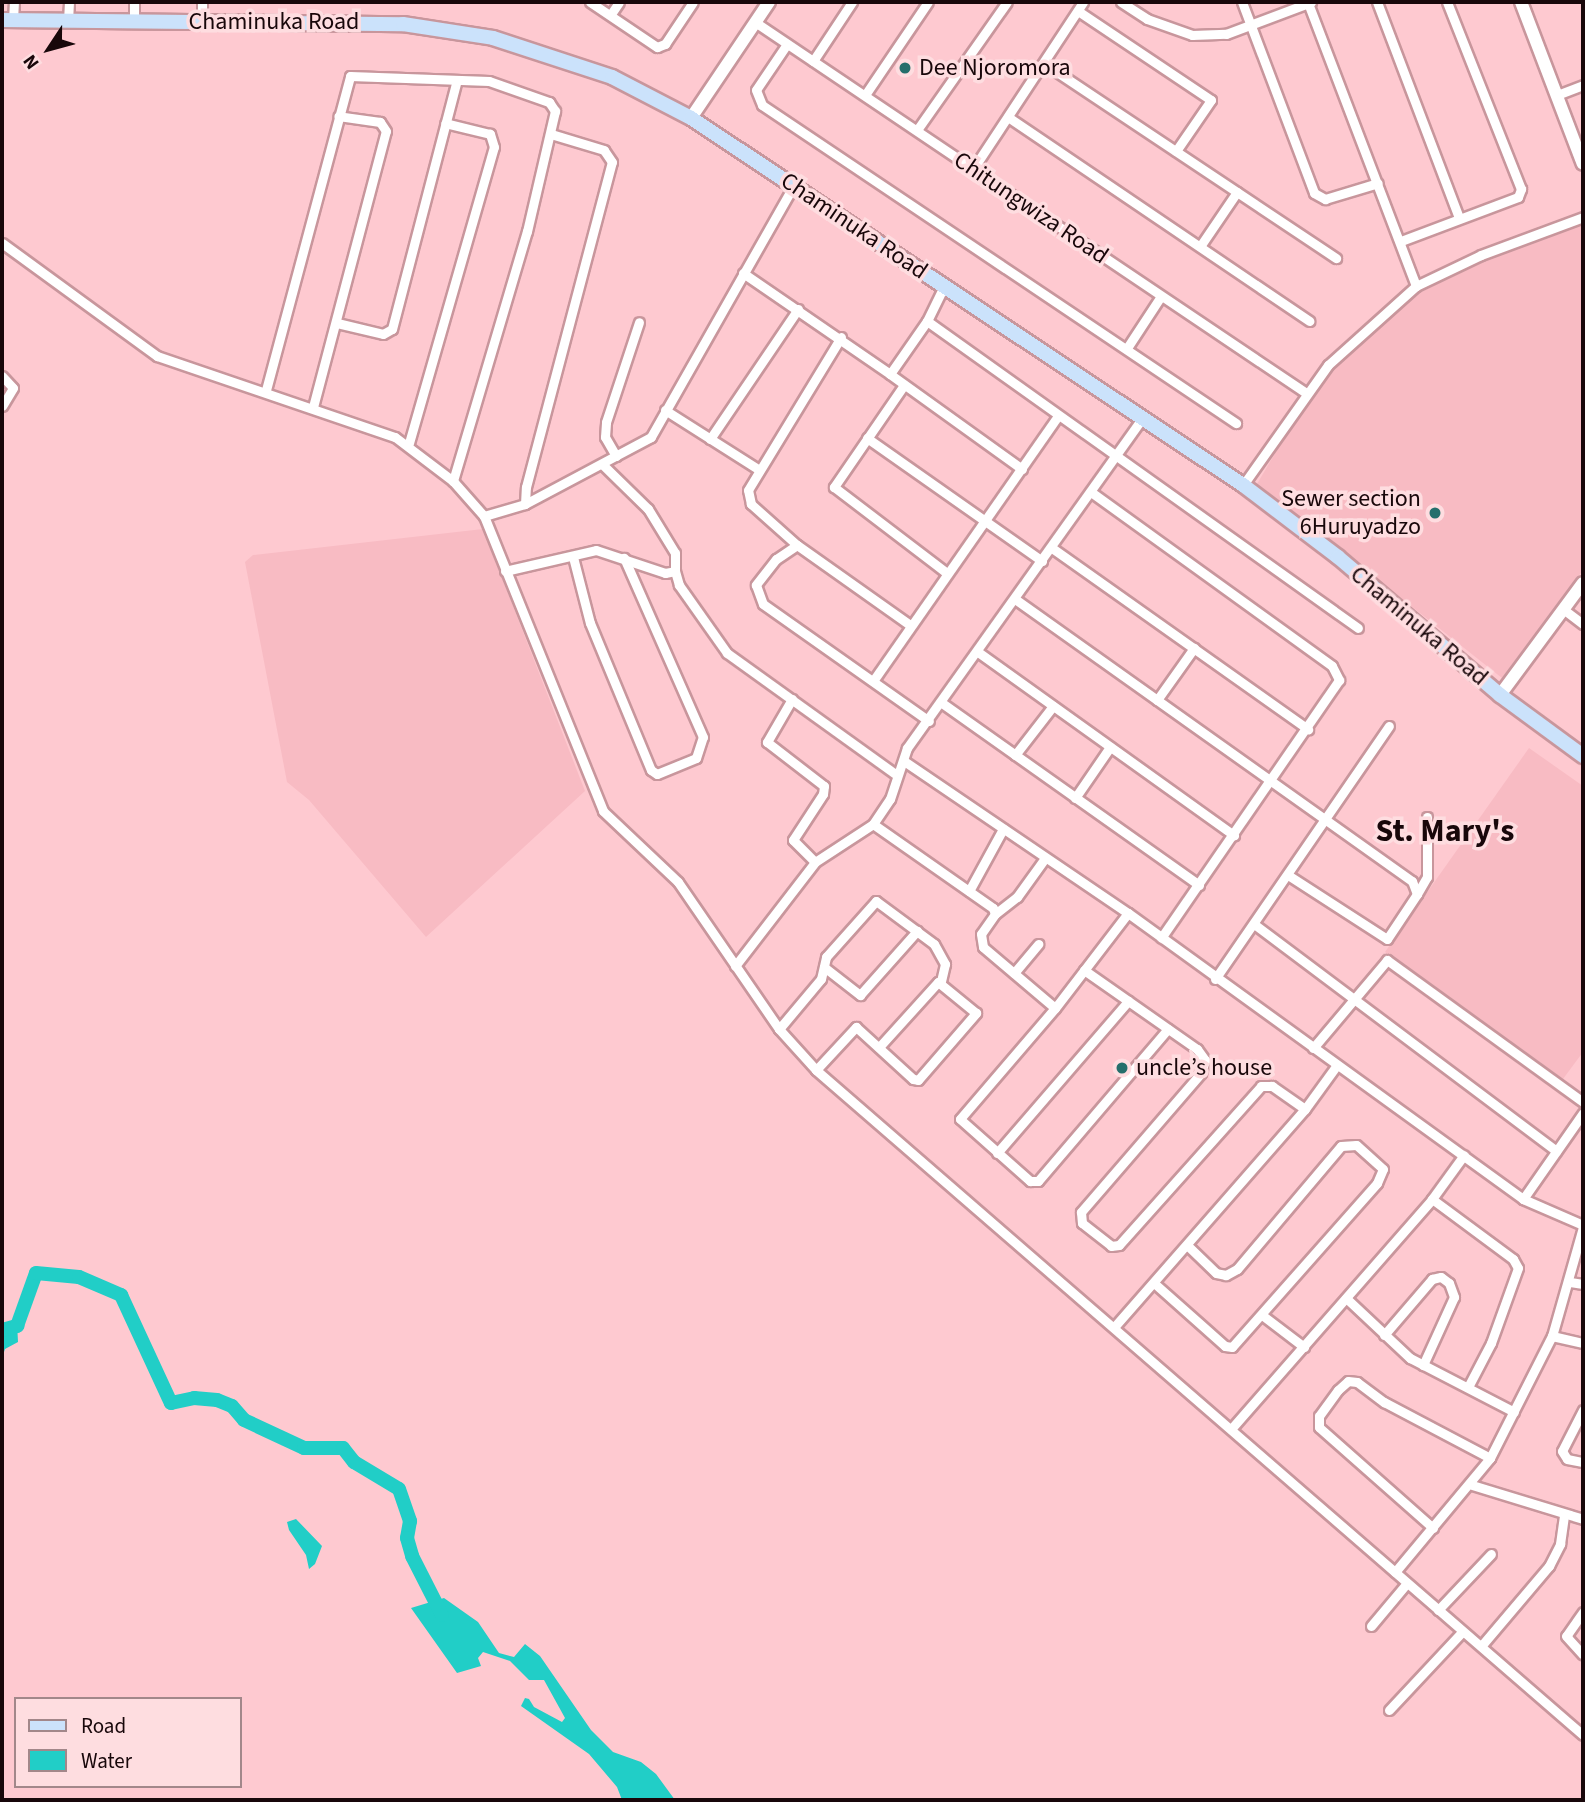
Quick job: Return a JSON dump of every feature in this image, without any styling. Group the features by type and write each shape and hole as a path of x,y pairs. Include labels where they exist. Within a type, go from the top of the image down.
{"main road":[{"name":"Chaminuka Road","path":"8,20 134,23 376,22 463,32 577,64 691,118 1243,485 1338,556 1500,695 1583,756"}],"street":[{"path":"8,20 13,2"},
{"path":"68,21 69,2"},
{"path":"134,2 134,23"},
{"path":"202,2 202,22"},
{"path":"590,2 657,47 665,44 693,2"},
{"path":"611,14 619,2"},
{"path":"691,118 769,2"},
{"path":"813,61 852,2"},
{"path":"865,95 928,2"},
{"path":"917,130 1007,2"},
{"path":"1121,2 1147,19 1192,35 1226,34 1309,2 1416,286"},
{"path":"1242,2 1314,193 1325,199 1378,183"},
{"path":"1377,2 1458,218"},
{"path":"1401,241 1518,197 1521,189 1447,2"},
{"path":"1521,2 1583,164"},
{"path":"973,169 1045,64 1080,6 1211,100 1176,151"},
{"name":"Chitungwiza Road","path":"755,22 1306,393"},
{"path":"787,44 756,90 762,105 1236,423"},
{"path":"1045,64 1336,258"},
{"path":"266,390 348,79 353,75 503,83 549,102 555,111 527,232 453,481"},
{"path":"337,323 383,334 390,331 457,80"},
{"path":"1557,95 1583,85"},
{"path":"313,407 386,131 380,122 338,116"},
{"path":"1008,117 1202,245 1310,321"},
{"path":"409,443 494,147 491,134 445,123"},
{"path":"525,504 526,487 612,162 604,150 551,134"},
{"path":"484,516 525,504 646,441 794,185"},
{"path":"1202,245 1237,192"},
{"path":"1243,485 1328,365 1416,286 1481,255 1583,218"},
{"path":"2,243 157,356 222,381 266,390 409,443 453,481 484,516 603,811 678,882 779,1029 816,1070 1115,1326 1583,1735"},
{"path":"743,273 841,337 1022,469"},
{"path":"890,374 927,321 944,286"},
{"path":"1127,348 1161,296"},
{"path":"710,439 798,309"},
{"path":"927,321 1057,417 1358,628"},
{"path":"616,456 606,437 606,422 639,322"},
{"path":"841,337 758,469 748,490 751,503 797,545 911,625"},
{"path":"2,376 13,388 2,406"},
{"path":"904,385 835,481 837,492 947,573"},
{"path":"665,410 758,469"},
{"path":"873,681 1057,417"},
{"path":"735,966 815,862 873,824 890,799 906,748 942,703 1142,418"},
{"path":"867,438 1042,561"},
{"path":"602,464 648,509 675,552 675,571 720,646 897,775"},
{"path":"1091,492 1338,672 1337,687 1161,938"},
{"path":"797,545 776,559 756,585 757,598 929,721"},
{"path":"1052,548 1308,729"},
{"path":"505,572 545,559 573,557 596,550 665,573 675,571"},
{"path":"573,557 590,623 651,770 657,774 693,760 703,737 624,558"},
{"path":"1500,695 1583,583"},
{"path":"1015,599 1412,881 1417,894"},
{"path":"1563,610 1583,624"},
{"path":"1157,700 1194,648"},
{"path":"978,652 1234,835"},
{"path":"792,699 767,742 824,786 823,794 793,840 815,862"},
{"path":"942,703 1199,885"},
{"path":"1015,755 1053,706"},
{"path":"1215,979 1390,726"},
{"path":"1075,798 1110,747"},
{"path":"904,761 1128,913 1215,979 1523,1199 1583,1226 1570,1282 1552,1336 1490,1458 1472,1485 1395,1572"},
{"path":"1289,875 1387,939 1427,877 1427,817"},
{"path":"873,824 968,891 995,914"},
{"path":"968,891 1003,830"},
{"path":"1045,858 1017,897 995,914 980,940 1055,1008"},
{"path":"779,1029 821,979 826,957 876,901 917,931 943,955 941,982 879,1047"},
{"path":"1128,913 1055,1008 960,1115 962,1123 1030,1181 1038,1181 1168,1029"},
{"path":"1254,924 1336,983 1350,999 1556,1151"},
{"path":"824,967 860,995 917,931"},
{"path":"1014,973 1038,944"},
{"path":"1313,1048 1350,999 1387,960 1583,1102"},
{"path":"1084,970 1202,1054 1204,1066 1081,1212 1082,1223 1111,1246 1119,1245 1261,1086 1272,1086 1305,1109"},
{"path":"816,1070 853,1027 913,1079 920,1079 976,1017 975,1010 941,982"},
{"path":"997,1153 1128,1001"},
{"path":"1115,1326 1305,1109 1337,1065"},
{"path":"1523,1199 1583,1113"},
{"path":"1154,1283 1225,1346 1237,1343 1377,1183 1382,1175 1379,1163 1356,1144 1341,1146 1237,1269 1226,1275 1216,1273 1187,1245"},
{"path":"1231,1429 1433,1199 1464,1155"},
{"path":"1433,1199 1513,1259 1518,1268 1495,1335 1468,1387"},
{"path":"1384,1335 1432,1279 1441,1277 1449,1283 1454,1297 1423,1365"},
{"path":"1570,1282 1583,1284"},
{"path":"1346,1298 1384,1335 1423,1365 1514,1412"},
{"path":"1262,1315 1304,1347"},
{"path":"1552,1336 1583,1343"},
{"path":"1433,1528 1319,1427 1319,1416 1338,1390 1344,1383 1357,1382 1384,1402 1490,1458"},
{"path":"1583,1410 1562,1451 1567,1459 1583,1462"},
{"path":"1472,1485 1564,1516 1583,1519"},
{"path":"1482,1645 1549,1566 1560,1544 1564,1516"},
{"path":"1438,1610 1491,1554"},
{"path":"1371,1626 1407,1583"},
{"path":"1583,1612 1566,1636 1583,1656"},
{"path":"1389,1710 1462,1632"}],"shaded area":[{"path":"1583,224 1583,570 1502,678 1257,484 1332,357 1421,292 1485,261"},
{"path":"483,529 585,791 426,937 309,800 287,782 245,562 253,555"},
{"path":"1529,748 1583,786 1583,1052 1563,1079 1385,952"}],"water":[{"path":"17,1322 18,1342 5,1349 2,1358 2,1324"},
{"path":"296,1519 322,1546 315,1564 309,1569 306,1555 289,1530 287,1522"},
{"path":"444,1598 478,1622 499,1653 514,1657 525,1644 540,1656 591,1730 613,1752 641,1762 656,1774 675,1800 622,1800 617,1787 589,1754 521,1706 525,1698 529,1699 534,1707 562,1722 565,1718 544,1680 529,1680 510,1661 483,1652 478,1658 481,1666 457,1673 411,1608"}],"waterway":[{"path":"2,1330 17,1326 36,1273 79,1277 121,1295 171,1403 194,1398 217,1400 232,1406 244,1420 304,1448 343,1448 354,1462 399,1489 410,1521 407,1538 412,1556 442,1615"}],"place":[{"name":"Dee Njoromora","path":"905,68"},
{"name":"Sewer section 6Huruyadzo","path":"1435,513"},
{"name":"uncle’s house","path":"1122,1068"}],"district":[{"name":"St. Mary's","path":"1445,831"}]}
